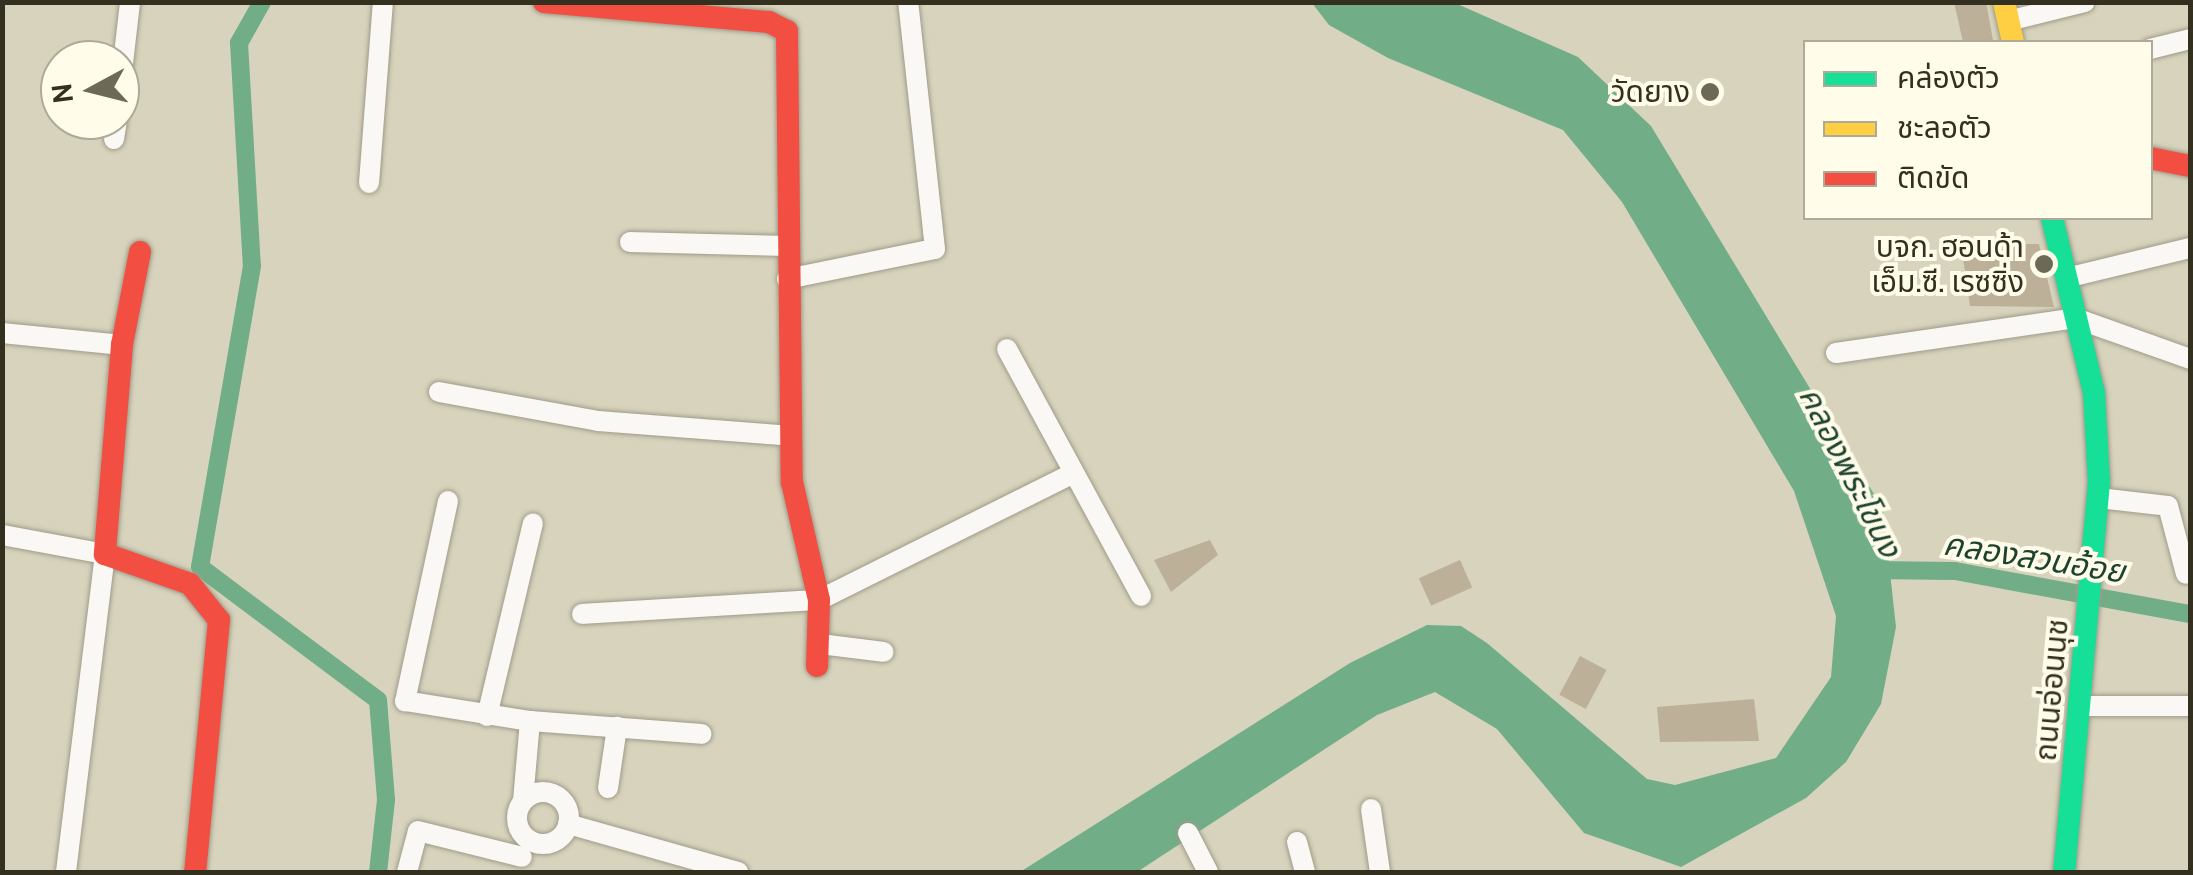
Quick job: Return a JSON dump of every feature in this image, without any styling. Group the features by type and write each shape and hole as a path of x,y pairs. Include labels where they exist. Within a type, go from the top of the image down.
{"street":[{"path":"126,40 130,2"},
{"path":"369,183 382,2"},
{"path":"544,2 786,28 792,482 818,600 819,655 884,652"},
{"path":"787,280 934,249 908,2"},
{"path":"2028,40 2014,17 2085,2"},
{"path":"2153,48 2190,39"},
{"path":"2153,159 2190,166"},
{"name":"ถนนอ่อนนุช","path":"2053,220 2082,319 2107,498 2089,706 2064,872"},
{"name":"ถนนอ่อนนุช","path":"2066,220 2072,276"},
{"path":"630,242 786,246"},
{"path":"2072,276 2190,248"},
{"path":"66,872 104,554 122,345 140,252"},
{"path":"1836,352 2082,319 2190,359"},
{"path":"2,334 122,345"},
{"path":"1007,348 1140,596"},
{"path":"439,392 598,421 791,436"},
{"path":"582,614 818,600 1072,474"},
{"path":"2107,498 2168,506 2186,574"},
{"path":"448,500 405,700 487,716 702,734"},
{"path":"487,716 533,523"},
{"path":"2,536 104,554 190,584 219,620 195,872"},
{"path":"2089,706 2190,706"},
{"name":"ถนนอ่อนนุช","path":"2082,872 2089,706"},
{"path":"523,856 518,818 530,720"},
{"path":"608,788 617,727"},
{"path":"523,801 554,794 568,824 738,872"},
{"path":"1371,809 1380,872"},
{"path":"407,872 418,831 523,856 552,842 568,824"},
{"path":"1188,832 1208,872"},
{"path":"1297,842 1305,872"}],"water":[{"name":"คลองพระโขนง","path":"1312,3 1455,3 1578,57 1651,126 1883,509 1896,627 1881,704 1846,762 1806,798 1681,867 1584,833 1497,729 1435,692 1377,715 1137,872 1020,872 1350,663 1427,625 1461,626 1487,643 1647,779 1675,785 1776,758 1831,677 1836,616 1794,491 1622,202 1563,130 1388,58 1329,25"}],"building":[{"path":"1954,2 1986,2 1993,40 1963,40"},
{"path":"1961,244 2039,244 2054,307 1970,306"},
{"path":"1210,540 1218,555 1171,592 1154,560"},
{"path":"1460,560 1472,587 1431,606 1419,578"},
{"path":"1580,656 1606,670 1586,709 1559,695"},
{"path":"1754,699 1759,741 1660,742 1657,707"}],"waterway":[{"path":"262,2 239,43 252,266 200,567 378,700 386,800 378,872"},
{"name":"คลองสวนอ้อย","path":"1870,570 1955,571 2190,614"}],"traffic: fast":[{"path":"2052,220 2094,393 2099,482 2064,872"}],"traffic: slow":[{"path":"2004,2 2013,40"}],"traffic: jam":[{"path":"544,2 769,22 787,31 792,482 819,600 817,666"},
{"path":"2153,159 2190,166"},
{"path":"140,252 122,345 105,554 190,584 219,620 195,872"}],"place":[{"name":"วัดยาง","path":"1710,92"},
{"name":"บจก. ฮอนด้า เอ็ม.ซี. เรซซิ่ง","path":"2044,264"}]}
